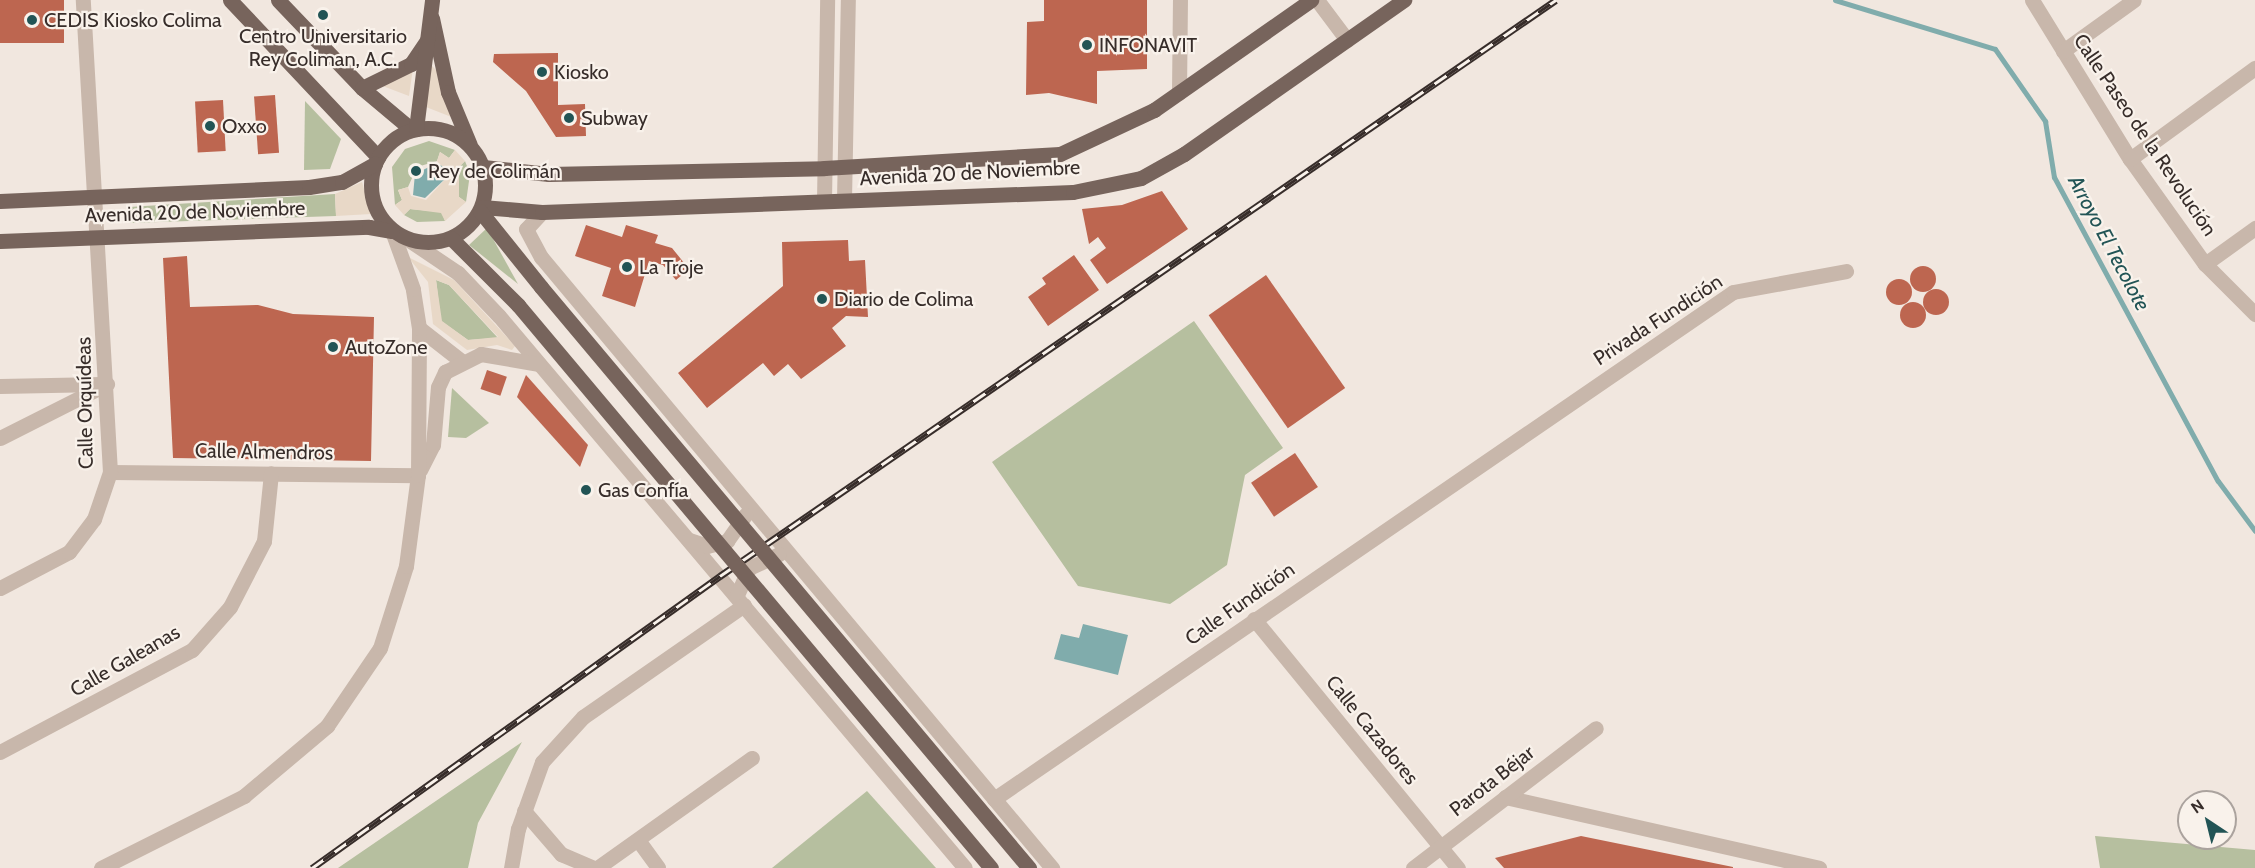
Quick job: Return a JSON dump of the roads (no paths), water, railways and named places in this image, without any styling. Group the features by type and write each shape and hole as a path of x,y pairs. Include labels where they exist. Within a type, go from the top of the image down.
{"main road":[{"path":"230,0 376,161 373,204 392,231 408,240 451,238 481,209"},
{"path":"278,0 362,88 414,130 450,132 470,145"},
{"path":"376,161 414,130 430,36 432,0"},
{"name":"Avenida 20 de Noviembre","path":"483,167 549,174 824,168 1060,154 1121,130 1179,93 1311,0"},
{"name":"Avenida 20 de Noviembre","path":"481,209 542,212 1073,192 1141,178 1404,0"},
{"path":"432,18 448,92 470,145 483,167 481,209 541,287 1029,868"},
{"path":"362,88 411,64 430,36"},
{"name":"Avenida 20 de Noviembre","path":"0,201 309,187 342,182 376,161"},
{"name":"Avenida 20 de Noviembre","path":"0,241 100,236 392,231"},
{"path":"451,238 518,305 992,868"}],"street":[{"name":"Calle Orquídeas","path":"0,588 69,552 94,519 110,472 100,236 94,197 83,0"},
{"path":"824,201 827,0"},
{"path":"844,200 848,0"},
{"path":"1179,93 1180,0"},
{"path":"1317,0 1347,40"},
{"name":"Calle Paseo de la Revolución","path":"2032,0 2130,159 2205,264 2255,314"},
{"path":"2063,51 2134,0"},
{"path":"2130,159 2255,68"},
{"path":"542,212 526,229 530,243 788,555 1052,868"},
{"path":"2205,264 2255,228"},
{"path":"101,868 244,796 327,726 380,648 406,566 418,475 419,328 413,289 392,231"},
{"path":"408,240 458,273 539,364 966,868"},
{"name":"Privada Fundición","path":"1511,444 1733,292 1846,271"},
{"path":"419,328 460,360"},
{"path":"418,475 433,445 438,387 460,360 499,353 539,364"},
{"path":"0,386 107,384"},
{"path":"0,438 107,384"},
{"name":"Calle Fundición","path":"994,799 1511,444"},
{"name":"Calle Almendros","path":"110,472 418,475"},
{"name":"Calle Galeanas","path":"0,752 192,650 230,608 264,541 271,473"},
{"path":"689,540 707,546 727,541 745,516 743,501"},
{"path":"741,600 740,579 755,564 773,554 788,555"},
{"path":"511,868 524,811 542,762 583,717 741,600"},
{"name":"Calle Cazadores","path":"1254,619 1458,868"},
{"name":"Parota Béjar","path":"1413,868 1596,728"},
{"path":"524,811 561,854 596,868 752,758"},
{"path":"1505,797 1819,868"},
{"path":"638,840 658,868"}],"water":[{"path":"437,163 445,168 445,179 425,198 413,195 415,174"},
{"path":"1083,624 1128,635 1118,675 1054,659 1061,634 1079,638"}],"waterway":[{"name":"Arroyo El Tecolote","path":"1835,0 1995,49 2045,121 2054,177 2218,481 2255,531"}],"railway":[{"path":"312,868 720,576 1556,0"}],"place":[{"name":"Centro Universitario Rey Coliman, A.C.","path":"323,15"},
{"name":"CEDIS Kiosko Colima","path":"32,20"},
{"name":"INFONAVIT","path":"1087,45"},
{"name":"Kiosko","path":"542,72"},
{"name":"Subway","path":"569,118"},
{"name":"Oxxo","path":"210,126"},
{"name":"Rey de Colimán","path":"416,171"},
{"name":"La Troje","path":"627,267"},
{"name":"Diario de Colima","path":"822,299"},
{"name":"AutoZone","path":"333,347"},
{"name":"Gas Confía","path":"586,490"}]}
